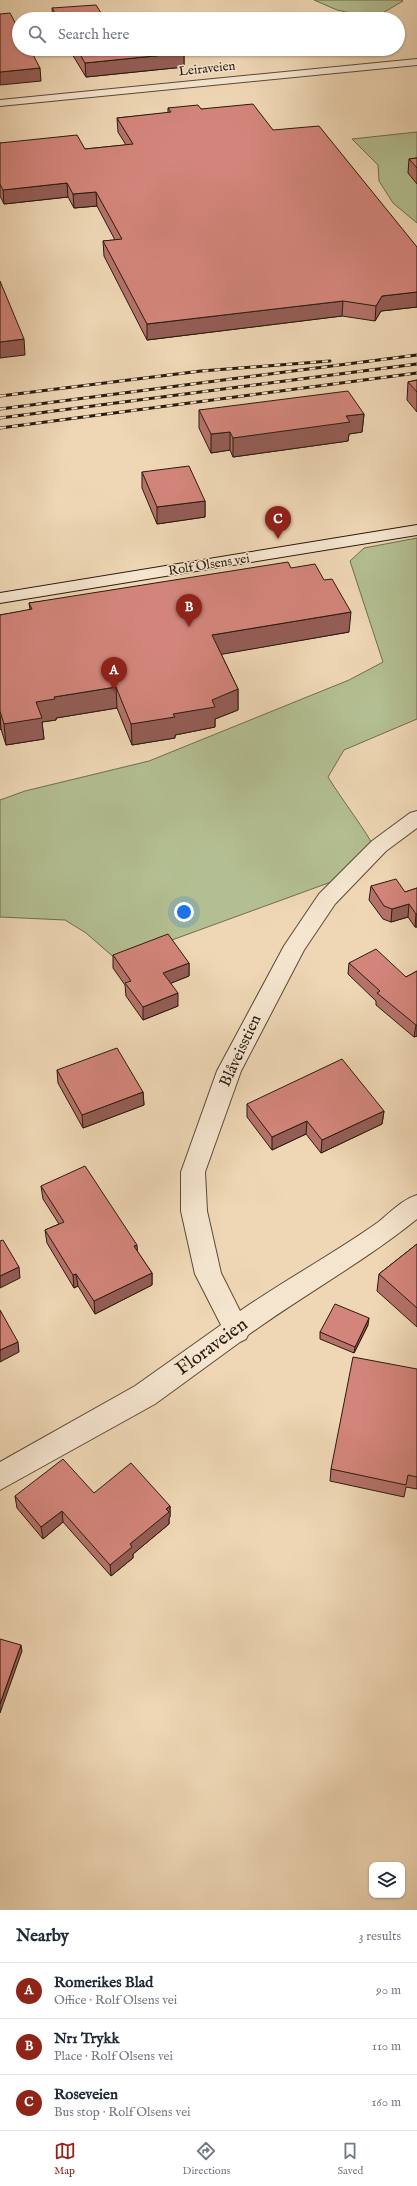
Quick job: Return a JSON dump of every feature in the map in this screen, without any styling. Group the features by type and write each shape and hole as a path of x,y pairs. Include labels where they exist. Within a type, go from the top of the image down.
{"street":[{"name":"Leiraveien","path":"0,103 417,62"},
{"name":"Rolf Olsens vei","path":"0,598 417,530"},
{"name":"Blåveisstien","path":"237,1331 208,1274 194,1211 193,1172 205,1136 230,1071 295,946 327,899 380,846 417,818"},
{"name":"Floraveien","path":"0,1477 145,1395 237,1331 282,1296 386,1230 417,1205"}],"green space":[{"path":"314,0 403,1 384,12 346,12 337,10"},
{"path":"417,132 417,223 393,203 379,181 378,165 352,139"},
{"path":"417,538 417,719 344,750 328,777 367,834 378,854 342,878 128,956 125,967 86,933 65,920 0,917 0,800 25,791 149,761 349,680 383,662 350,561 364,548"}],"building":[{"path":"96,5 100,12 55,12 52,8"},
{"path":"10,13 12,17 12,56 34,56 40,68 0,72 0,14"},
{"path":"81,56 154,56 85,63"},
{"path":"253,104 273,130 319,126 417,247 417,292 382,296 376,306 343,301 147,324 103,241 122,239 96,192 73,194 67,183 3,190 0,184 0,143 77,135 85,149 133,144 117,118 171,112 168,108 198,105 201,109"},
{"path":"417,158 417,168 409,159"},
{"path":"0,281 24,339 0,342"},
{"path":"417,380 417,392 408,382"},
{"path":"348,391 364,414 346,416 350,422 233,438 230,432 211,434 199,410"},
{"path":"189,466 205,501 157,507 142,472"},
{"path":"288,562 291,568 315,564 324,580 332,579 351,612 212,635 238,689 212,700 215,707 173,714 175,717 131,724 116,687 54,697 55,699 36,702 42,718 4,724 0,711 0,615 32,609 29,603"},
{"path":"396,879 405,892 417,888 417,914 409,904 392,909 384,906 371,886"},
{"path":"168,934 189,963 163,973 178,993 143,1007 125,983 131,981 113,955"},
{"path":"376,949 406,977 417,971 417,1025 377,993 380,991 349,963"},
{"path":"117,1048 143,1092 82,1115 57,1070"},
{"path":"342,1059 384,1111 322,1140 307,1121 272,1137 247,1104"},
{"path":"85,1166 137,1245 134,1246 152,1273 94,1301 76,1274 73,1275 45,1230 64,1222 41,1186"},
{"path":"3,1240 19,1267 0,1276 0,1241"},
{"path":"417,1244 417,1308 379,1274"},
{"path":"335,1304 369,1318 355,1347 320,1332"},
{"path":"0,1310 18,1342 0,1350"},
{"path":"353,1357 417,1369 417,1477 408,1475 406,1485 331,1469"},
{"path":"63,1459 94,1493 131,1463 170,1506 166,1509 169,1512 130,1544 132,1547 110,1565 62,1511 41,1527 15,1496"},
{"path":"0,1639 21,1645 0,1704"}],"railway":[{"path":"0,409 417,355"},
{"path":"0,396 201,371 330,361"},
{"path":"0,418 417,364"},
{"path":"0,428 417,373"}],"place":[{"name":"Roseveien","path":"278,539"},
{"name":"Nr1 Trykk","path":"189,627"},
{"name":"Romerikes Blad","path":"114,690"}]}
